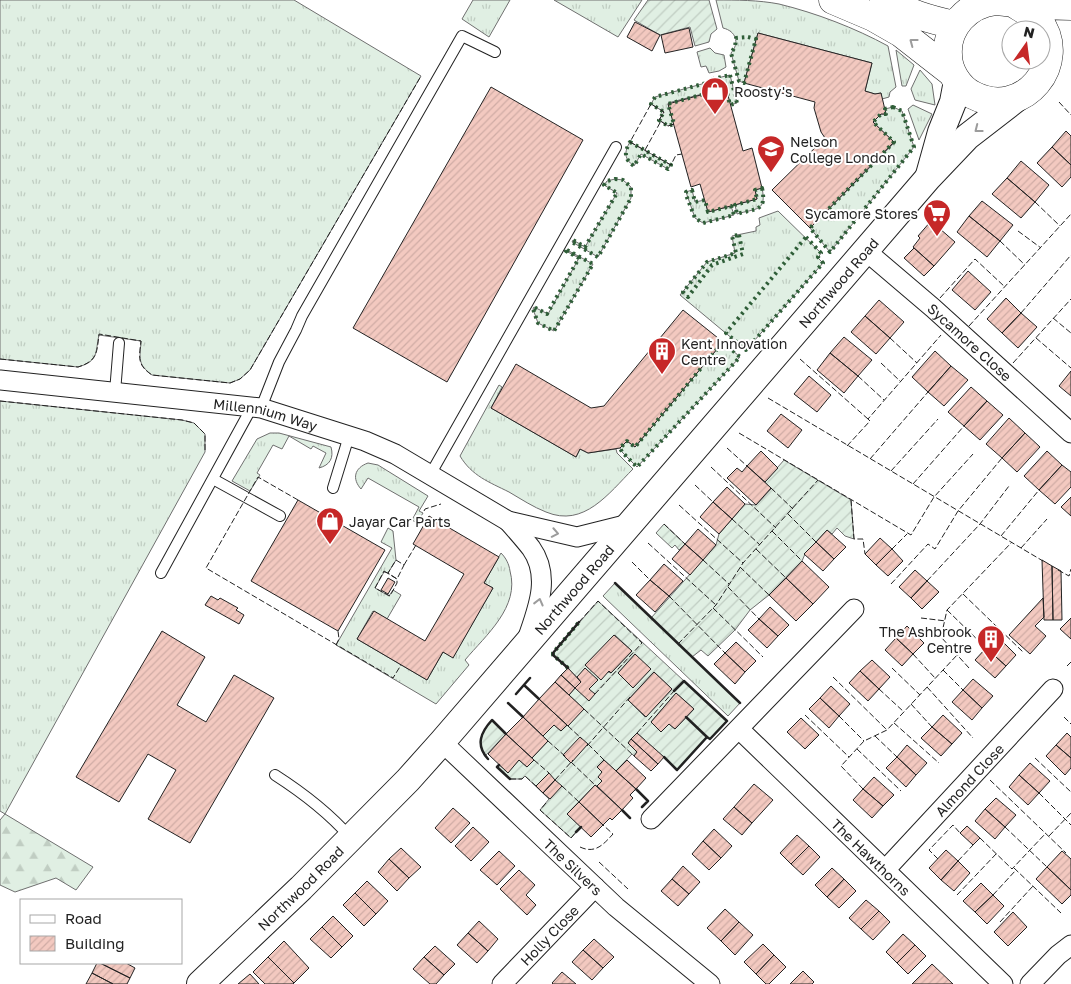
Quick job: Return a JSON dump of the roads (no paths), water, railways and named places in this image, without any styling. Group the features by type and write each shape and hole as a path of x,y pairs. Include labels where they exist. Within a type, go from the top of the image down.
{"main road":[{"path":"833,0 873,17 902,33 954,76 968,93 983,100 1000,102 1016,99 1030,92 1040,81 1060,45 1048,40 1044,29 1037,19 1012,3"},
{"path":"884,0 911,14 955,25"},
{"path":"954,76 948,56 949,40 955,25 966,12 980,4 996,1 1071,6"}],"street":[{"name":"Northwood Road","path":"928,178 941,132 953,102 954,76"},
{"name":"Northwood Road","path":"200,984 260,928 351,837 442,742 928,178 967,137 1016,99"},
{"name":"Sycamore Close","path":"866,251 933,308 1071,433"},
{"name":"Millennium Way","path":"0,380 256,408 349,436 395,454 508,521 577,538 629,524"},
{"name":"Millennium Way","path":"508,521 532,549 542,570 542,588 524,648"},
{"path":"651,819 854,609"},
{"name":"Almond Close","path":"886,869 1053,689"},
{"name":"The Hawthorns","path":"739,729 1003,984"},
{"name":"The Silvers","path":"442,742 616,907 710,984"},
{"name":"Holly Close","path":"502,984 595,887"},
{"path":"1030,984 1071,944"}],"lane":[{"path":"160,573 256,408 302,316 462,36 495,52"},
{"path":"430,475 616,147"},
{"path":"115,392 119,343"},
{"path":"333,488 349,436"},
{"path":"213,479 280,516"},
{"path":"275,775 328,812 351,837"}],"place":[{"name":"Roosty's","path":"715,115"},
{"name":"Nelson College London","path":"771,173"},
{"name":"Sycamore Stores","path":"937,237"},
{"name":"Kent Innovation Centre","path":"662,375"},
{"name":"Jayar Car Parts","path":"330,545"},
{"name":"The Ashbrook Centre","path":"991,663"}]}
